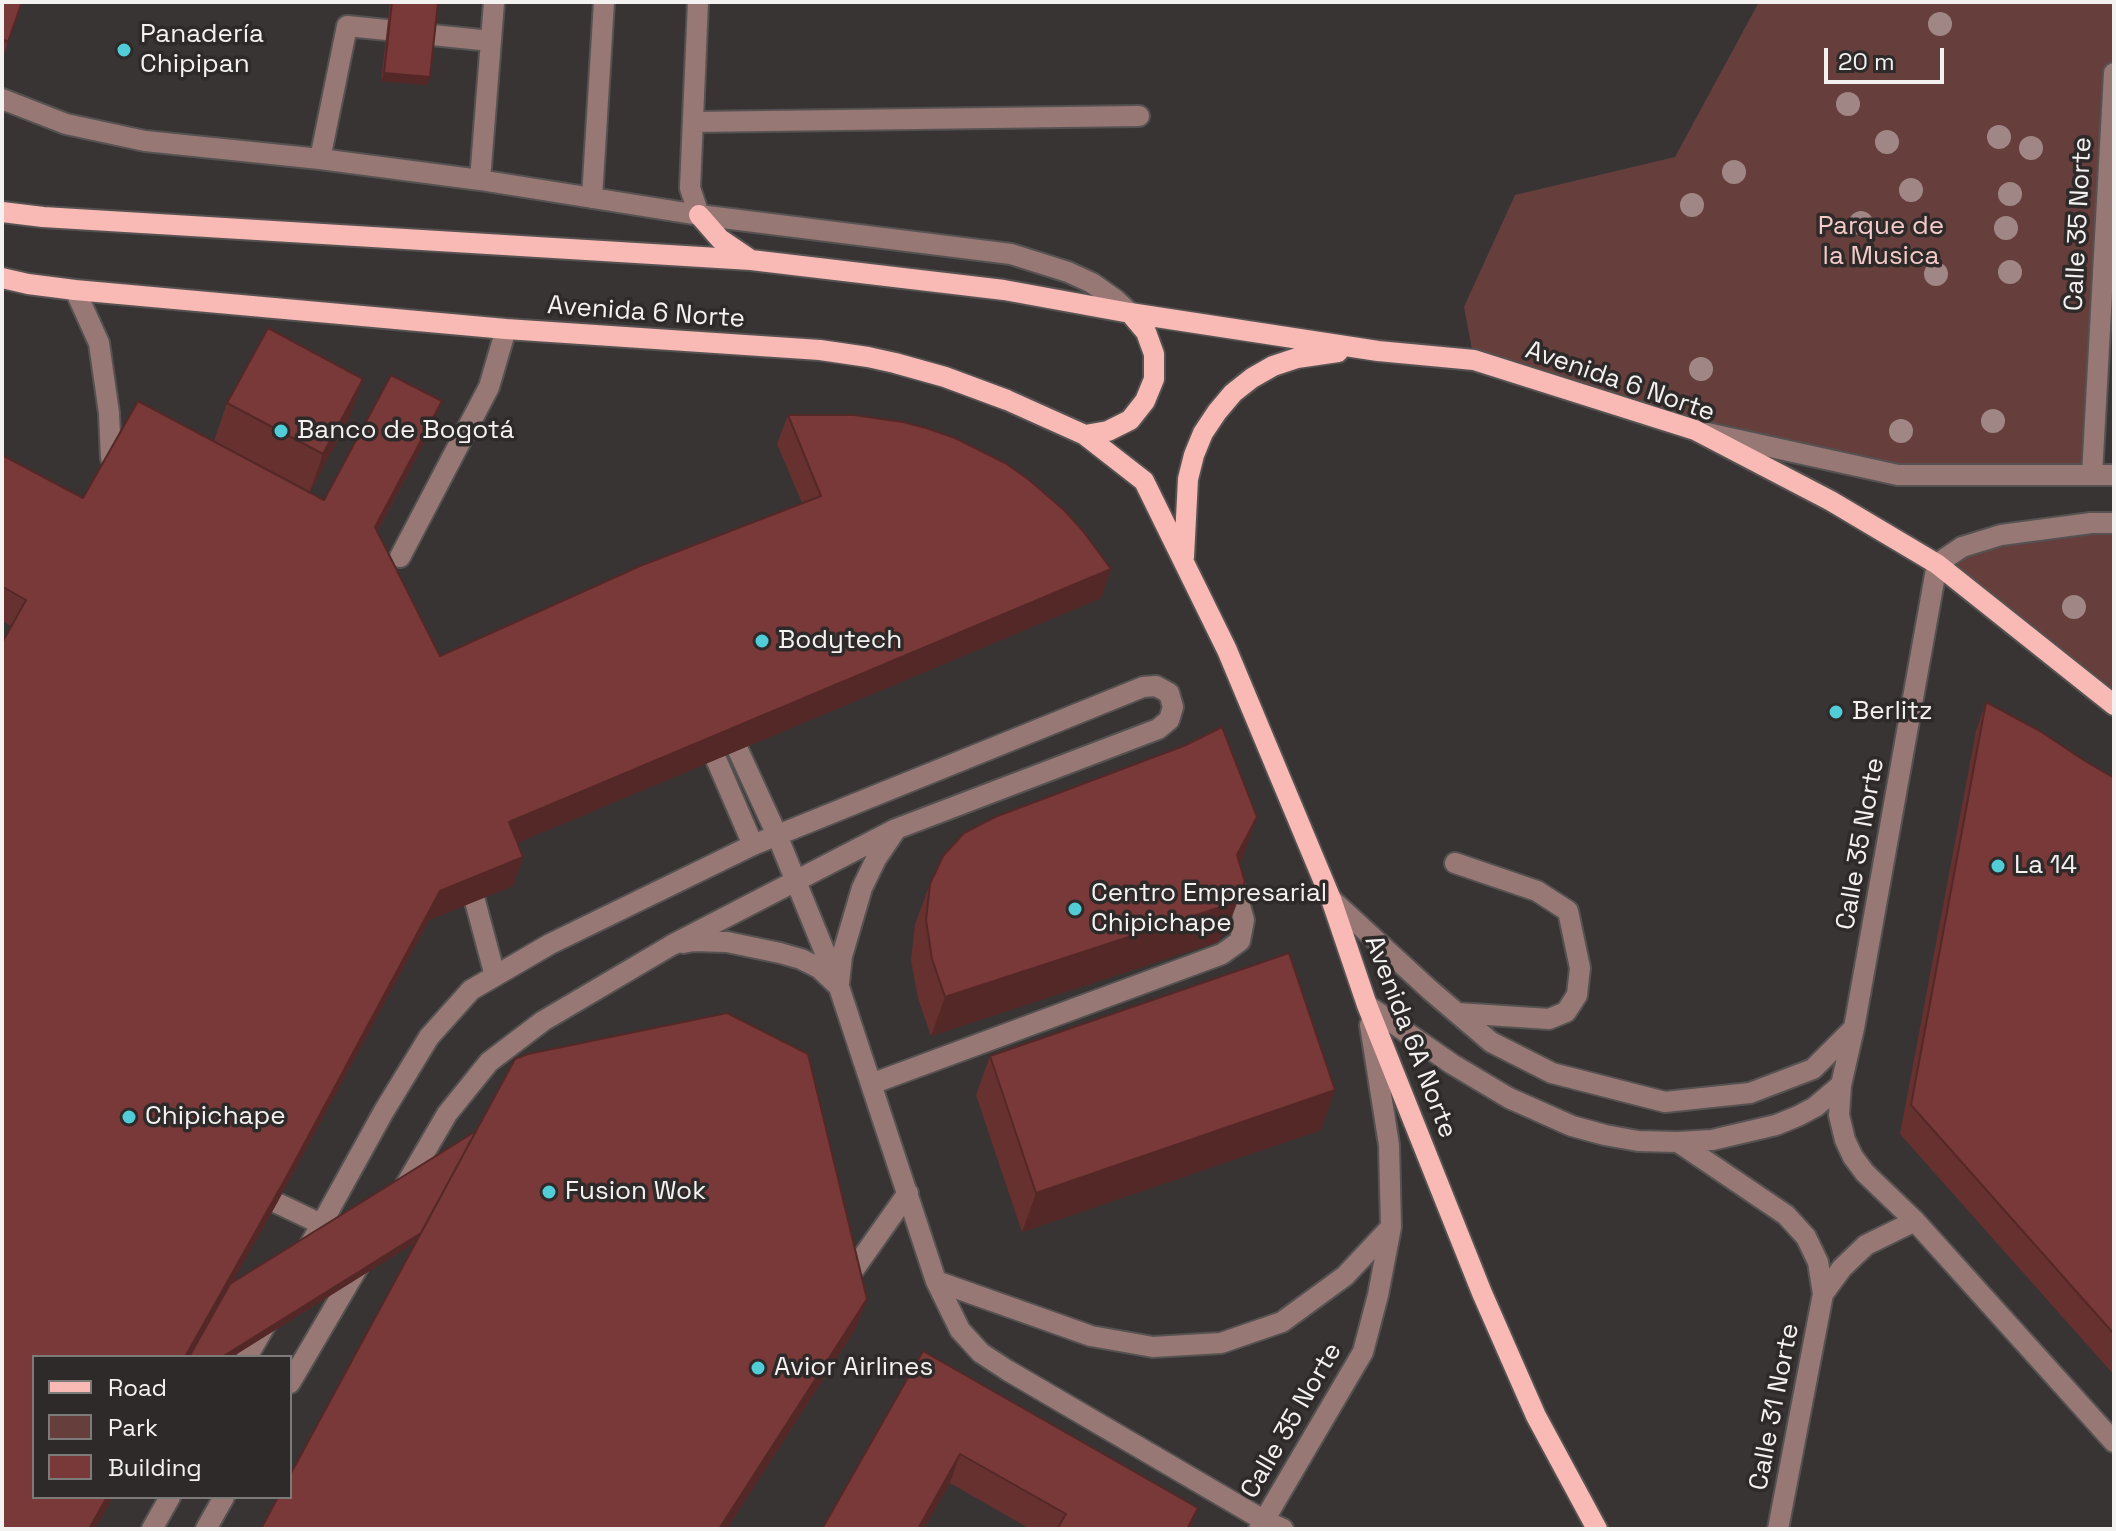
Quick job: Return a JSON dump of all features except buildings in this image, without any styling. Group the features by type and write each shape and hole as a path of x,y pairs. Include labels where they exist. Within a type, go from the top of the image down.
{"main road":[{"name":"Avenida 6 Norte","path":"2,212 751,260 1004,290 1130,313 1378,351 1474,360 1695,430 1831,501 1937,564 2114,705"},
{"path":"699,215 720,239 751,260"},
{"name":"Avenida 6 Norte","path":"2,278 75,290 506,329 820,350 868,357 977,388 1085,435 1144,481 1184,560"},
{"path":"1085,435 1108,431 1130,420 1145,401 1154,379 1154,354 1146,332 1130,313"},
{"path":"1184,560 1188,479 1194,455 1203,433 1233,393 1273,366 1297,358 1321,353 1378,351"},
{"name":"Avenida 6A Norte","path":"1184,560 1227,650 1331,899 1367,1005 1482,1293 1536,1416 1597,1529"}],"street":[{"path":"480,180 494,2"},
{"path":"592,198 604,2"},
{"path":"698,2 690,188 699,215"},
{"path":"320,159 347,26 387,30"},
{"path":"432,35 491,41"},
{"name":"Calle 35 Norte","path":"2092,475 2114,73"},
{"path":"2,99 66,124 145,141 320,159 480,180 699,215 1011,254 1092,283 1130,313"},
{"path":"693,122 1139,116"},
{"name":"Avenida 6 Norte","path":"2,285 28,284"},
{"path":"75,290 99,343 109,413 111,458"},
{"path":"400,557 489,387 506,329"},
{"path":"1695,430 1898,475 2114,475"},
{"path":"1937,564 1962,547 2001,535 2091,523 2114,523"},
{"name":"Calle 35 Norte","path":"1937,564 1854,1028 1841,1085 1839,1115 1845,1140 1865,1173 1915,1221 2114,1442"},
{"path":"299,1264 429,1037 471,990 550,944 753,845 1143,687 1156,686 1169,693 1173,707 1169,720 1158,729 896,829 672,945 543,1021 489,1062 447,1114 392,1208"},
{"path":"738,750 777,835 839,987 936,1281 960,1330 981,1353 1007,1370 1269,1526"},
{"path":"716,759 753,845"},
{"path":"839,987 842,956 862,888 896,829"},
{"path":"1455,863 1537,891 1568,911 1580,968 1577,995 1566,1012 1549,1019 1457,1013"},
{"path":"871,1084 1222,954 1240,941 1244,920 1232,878"},
{"path":"1331,899 1491,1042 1552,1073 1665,1102 1750,1093 1813,1069 1854,1028"},
{"path":"475,901 495,976"},
{"path":"672,945 694,941 727,942 780,953 819,968 839,987"},
{"path":"1367,1005 1452,1064 1509,1098 1572,1126 1638,1141 1712,1140 1776,1125 1815,1107 1841,1085"},
{"name":"Calle 35 Norte","path":"1269,1526 1363,1352 1391,1227 1389,1145 1367,1005"},
{"path":"1678,1142 1772,1204 1798,1226 1813,1248 1823,1294"},
{"path":"845,1282 908,1193"},
{"path":"277,1203 321,1224"},
{"path":"1823,1294 1842,1268 1866,1245 1915,1221"},
{"path":"936,1281 1091,1336 1153,1347 1221,1343 1282,1322 1345,1276 1391,1227"},
{"path":"292,1380 368,1249"},
{"name":"Calle 31 Norte","path":"1778,1529 1823,1294"},
{"path":"248,1355 277,1304"},
{"path":"152,1529 169,1499"},
{"path":"206,1529 223,1499"}],"green space":[{"name":"Parque de la Musica","path":"1759,2 2114,2 2114,73 2092,475 1898,475 1695,430 1474,360 1464,307 1515,195 1675,157"},
{"path":"2114,523 2114,705 1937,564 1962,547"}],"place":[{"name":"Panadería Chipipan","path":"124,50"},
{"name":"Banco de Bogotá","path":"281,431"},
{"name":"Bodytech","path":"762,641"},
{"name":"Berlitz","path":"1836,712"},
{"name":"La 14","path":"1998,866"},
{"name":"Centro Empresarial Chipichape","path":"1075,909"},
{"name":"Chipichape","path":"129,1117"},
{"name":"Fusion Wok","path":"549,1192"},
{"name":"Avior Airlines","path":"758,1368"}]}
